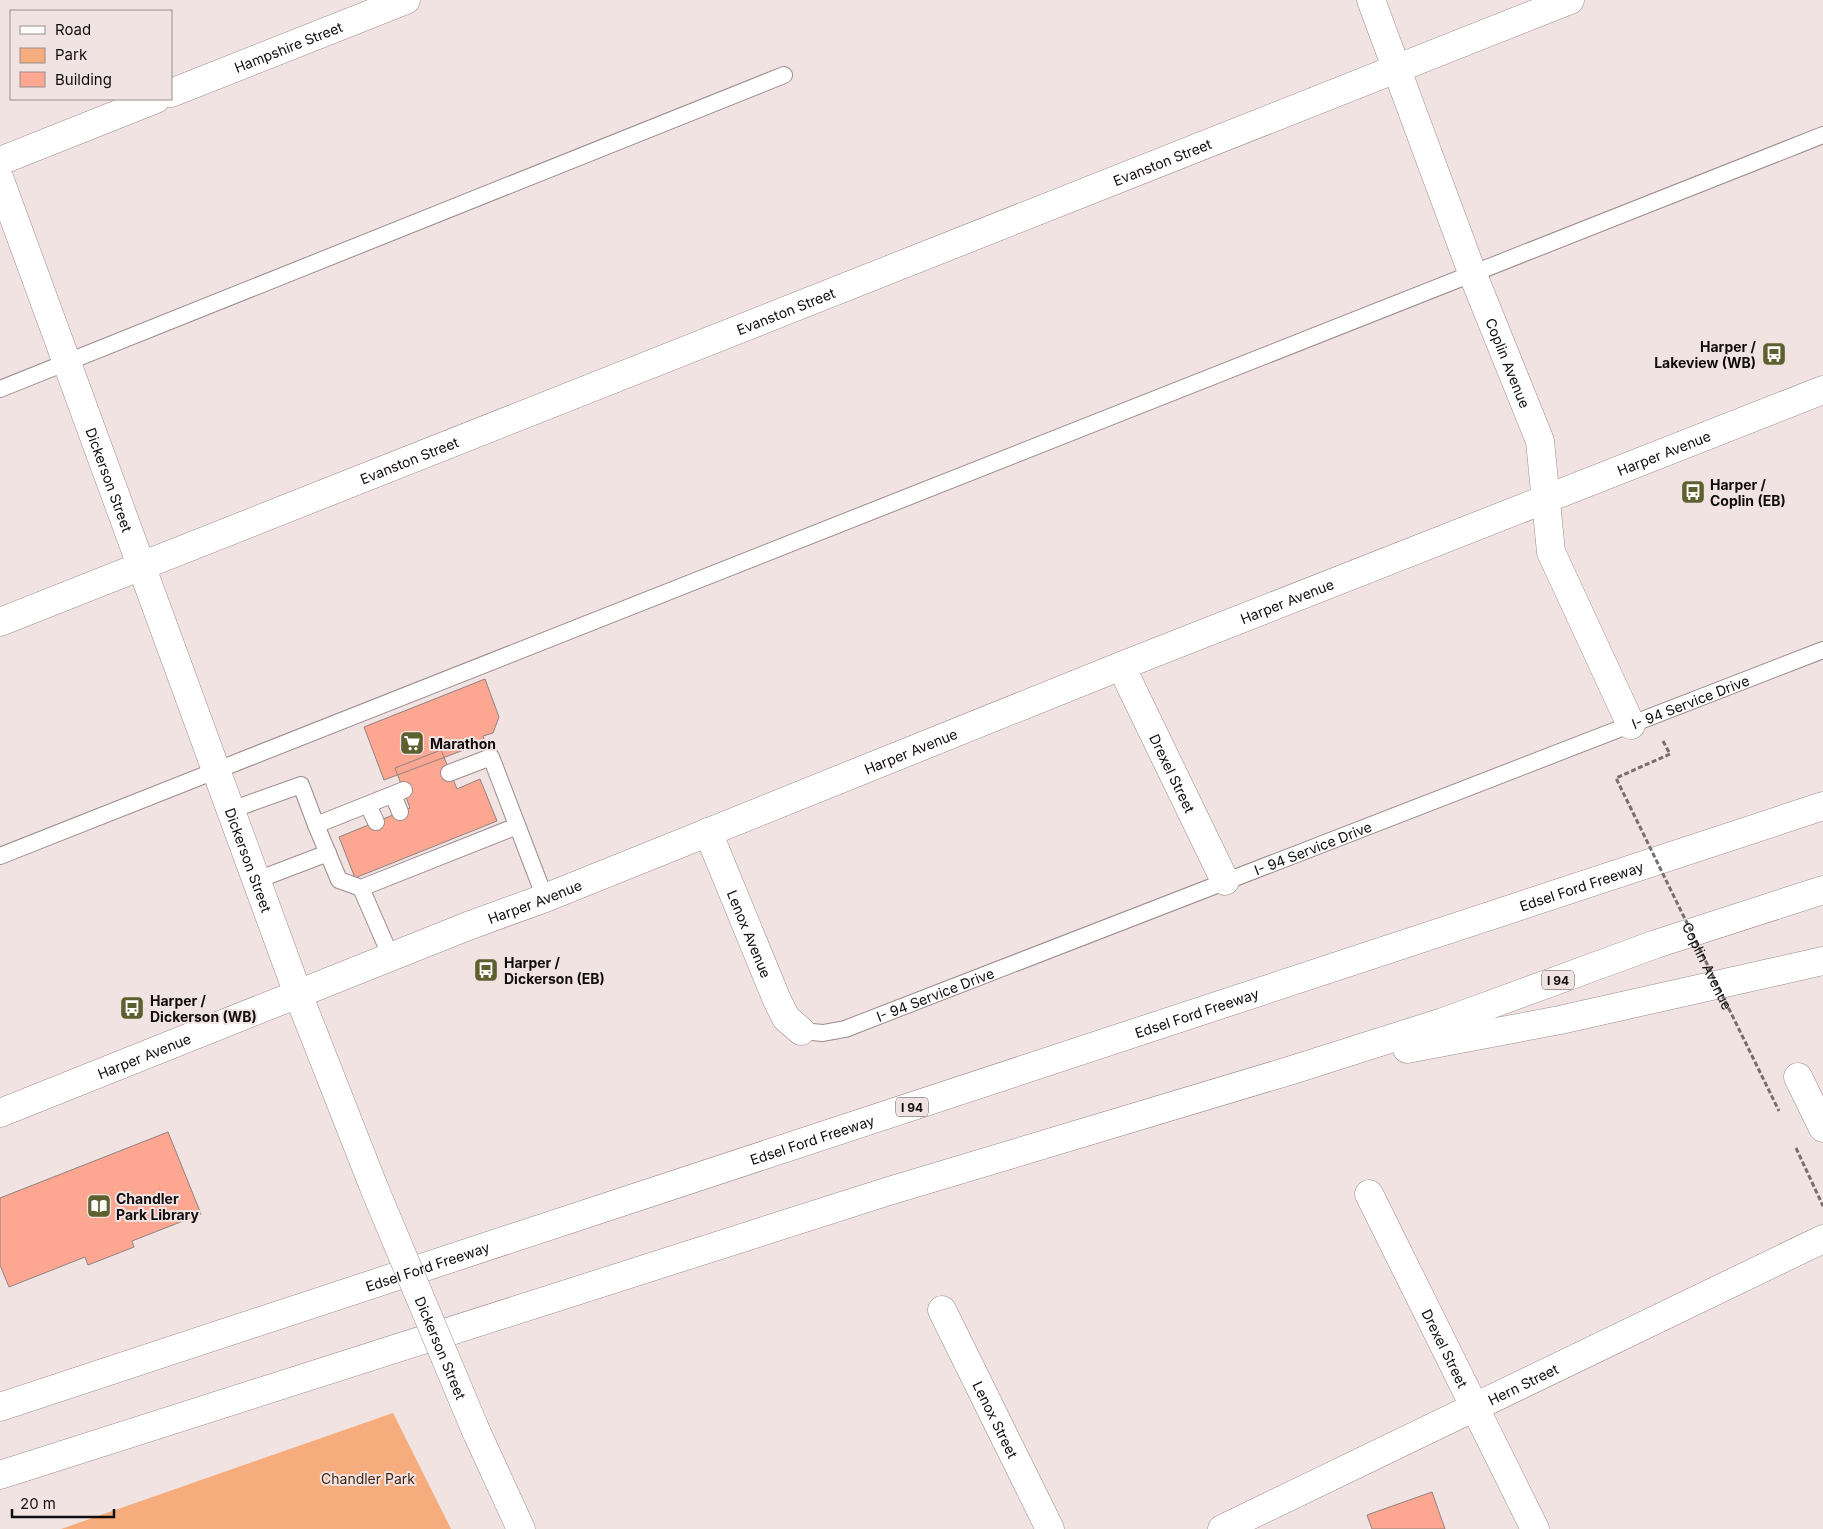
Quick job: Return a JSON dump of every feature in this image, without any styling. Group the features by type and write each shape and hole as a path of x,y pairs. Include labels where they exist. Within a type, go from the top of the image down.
{"main road":[{"name":"Hampshire Street","path":"172,93 406,0"},
{"name":"Coplin Avenue","path":"1370,0 1473,275 1540,441 1551,552 1631,725"},
{"name":"Evanston Street","path":"0,622 1570,0"},
{"path":"0,161 153,100"},
{"name":"Dickerson Street","path":"0,180 298,994 375,1190 476,1431 520,1529"},
{"name":"Harper Avenue","path":"0,1113 391,957 545,898 1121,666 1823,390"},
{"name":"Drexel Street","path":"1121,666 1225,881"},
{"name":"Edsel Ford Freeway","path":"0,1407 1823,806"},
{"name":"Lenox Avenue","path":"708,832 776,1000 786,1018 801,1031"},
{"name":"I 94","path":"0,1476 889,1191 1292,1070 1442,1022 1656,944 1823,890"},
{"path":"1292,1070 1560,1020 1823,961"},
{"path":"1798,1077 1823,1128"},
{"name":"Drexel Street","path":"1369,1194 1535,1529"},
{"name":"Hern Street","path":"1222,1529 1823,1239"},
{"name":"Lenox Street","path":"942,1310 1050,1529"}],"lane":[{"path":"0,389 784,75"},
{"path":"0,856 1823,136"},
{"name":"I- 94 Service Drive","path":"801,1031 823,1033 845,1029 1823,650"},
{"path":"449,773 491,757 545,898"},
{"path":"231,810 301,785 339,880 361,888 391,957"},
{"path":"316,825 399,793 400,812"},
{"path":"368,805 376,822"},
{"path":"361,888 394,868 453,845 517,826"},
{"path":"256,880 328,853"}],"path":[{"name":"Coplin Avenue","path":"1670,754 1616,778 1783,1120"},
{"path":"1795,1145 1823,1206"}],"green space":[{"name":"Chandler Park","path":"393,1413 451,1529 61,1529"}],"building":[{"path":"485,679 499,717 493,733 483,736 485,742 384,780 364,727"},
{"path":"441,750 457,789 480,779 497,821 355,878 339,837 410,808 395,768"},
{"name":"Chandler Park Library","path":"168,1132 201,1214 132,1241 134,1247 88,1265 85,1257 9,1287 0,1265 0,1198"},
{"path":"1432,1492 1445,1529 1372,1529 1367,1515"}],"place":[{"name":"Harper / Lakeview (WB)","path":"1774,354"},
{"name":"Harper / Coplin (EB)","path":"1693,492"},
{"name":"Marathon","path":"412,743"},
{"name":"Harper / Dickerson (EB)","path":"486,970"},
{"name":"Harper / Dickerson (WB)","path":"132,1008"},
{"name":"Chandler Park Library","path":"99,1206"}]}
